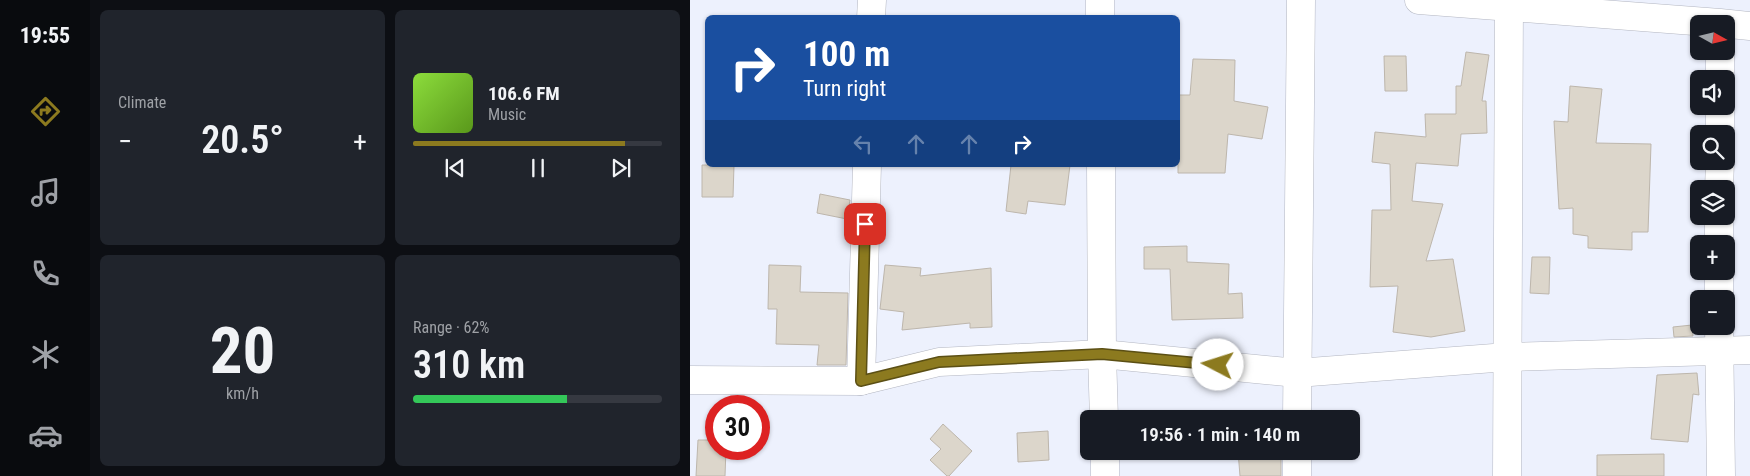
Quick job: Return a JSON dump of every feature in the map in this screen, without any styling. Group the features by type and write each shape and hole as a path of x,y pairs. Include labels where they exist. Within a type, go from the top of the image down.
{"street":[{"path":"871,15 872,0"},
{"path":"1100,0 1100,15"},
{"path":"1297,410 1301,0"},
{"path":"1419,0 1720,15"},
{"path":"1507,476 1509,4"},
{"path":"1735,20 1750,26"},
{"path":"861,381 867,167"},
{"path":"1101,167 1104,410"},
{"path":"1719,338 1721,476"},
{"path":"690,380 861,381 939,362 1102,354 1296,373 1719,338 1750,350"},
{"path":"1105,460 1105,476"},
{"path":"1297,460 1297,476"}],"building":[{"path":"1466,52 1489,55 1482,101 1486,101 1487,133 1461,134 1458,166 1416,163 1412,201 1443,204 1426,261 1453,259 1465,331 1431,337 1393,332 1398,286 1370,287 1372,210 1391,210 1390,164 1372,162 1375,132 1426,137 1425,114 1456,114 1456,86 1461,86"},
{"path":"1384,56 1406,56 1407,91 1385,91"},
{"path":"1193,59 1235,60 1234,101 1268,107 1262,139 1228,134 1225,173 1178,173 1178,167 1180,167 1180,95 1190,95"},
{"path":"1570,86 1602,89 1596,143 1651,144 1648,232 1632,232 1632,250 1588,248 1588,236 1573,234 1573,208 1559,209 1554,121 1568,122"},
{"path":"702,165 705,165 705,167 734,167 733,197 702,197"},
{"path":"1011,167 1070,167 1065,205 1028,201 1026,214 1006,211"},
{"path":"820,194 850,200 847,219 817,213"},
{"path":"1187,246 1187,262 1229,264 1228,294 1242,293 1243,318 1172,320 1170,269 1144,269 1144,247"},
{"path":"1532,257 1550,257 1549,294 1530,293"},
{"path":"769,265 801,266 800,292 848,293 846,365 817,365 819,345 776,344 777,309 768,309"},
{"path":"885,265 921,268 920,276 991,268 992,327 970,328 970,323 902,330 904,312 880,309"},
{"path":"1690,325 1690,335 1693,336 1674,337 1673,327"},
{"path":"1697,373 1699,395 1693,394 1688,442 1651,439 1657,375"},
{"path":"943,424 972,451 949,476 930,460 941,449 930,439"},
{"path":"1048,431 1049,460 1018,462 1017,433"},
{"path":"698,440 705,440 705,460 726,460 725,476 696,476"},
{"path":"1664,454 1664,476 1597,476 1597,455"},
{"path":"1239,460 1281,460 1281,476 1240,476"}],"route":[{"path":"865,224 861,381 939,362 1102,354 1218,365"}]}
